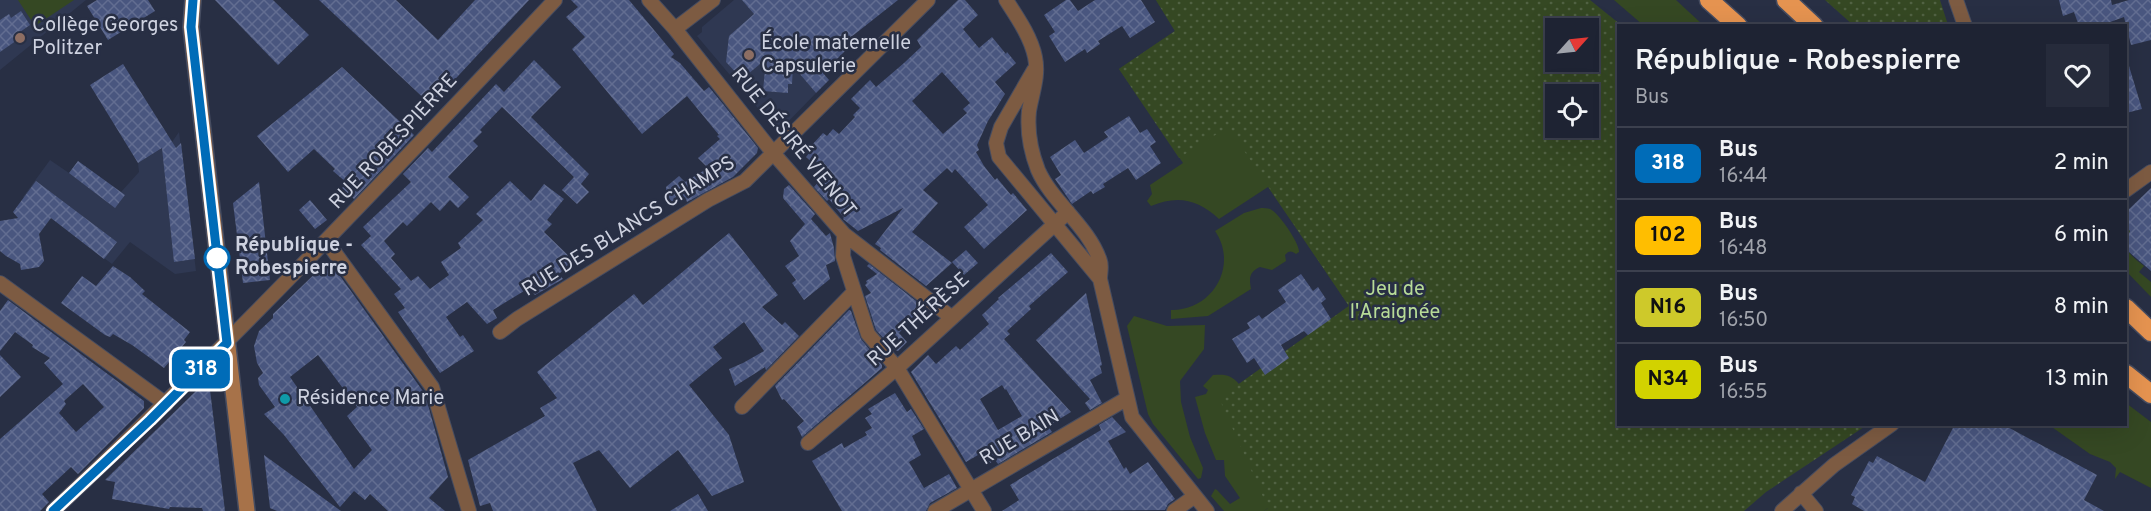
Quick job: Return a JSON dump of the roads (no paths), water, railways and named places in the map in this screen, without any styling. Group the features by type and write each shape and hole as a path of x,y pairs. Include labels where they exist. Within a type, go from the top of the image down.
{"highway":[{"path":"1709,0 1736,24"},
{"path":"1786,0 1812,24"},
{"path":"2127,310 2151,333"},
{"path":"2127,375 2151,394"}],"main road":[{"path":"193,0 191,27 247,511"}],"street":[{"name":"RUE ROBESPIERRE","path":"53,511 166,404 327,242 555,0"},
{"name":"RUE DÉSIRÉ VIENOT","path":"649,0 675,29 774,154 844,234 843,256 868,334 897,368 984,511"},
{"path":"675,29 713,0"},
{"name":"RUE DES BLANCS CHAMPS","path":"500,332 708,200 745,181 928,0"},
{"path":"1006,0 1024,31 1035,57 1036,84 1029,113 1030,147 1039,171 1097,253 1101,263 1100,279 1132,417 1207,511"},
{"path":"1956,0 1964,24"},
{"path":"1035,67 1001,127 996,143 999,157 1100,279"},
{"path":"2127,189 2151,172"},
{"name":"RUE THÉRÈSE","path":"808,443 897,368 1068,212"},
{"path":"844,234 951,317"},
{"path":"327,242 432,387 469,511"},
{"path":"0,283 166,404"},
{"path":"742,407 854,292"},
{"name":"RUE BAIN","path":"935,511 1126,399"},
{"path":"1782,511 1834,465 1889,426"},
{"path":"1801,493 1816,511"},
{"path":"1174,511 1195,496"}],"place":[{"name":"Collège Georges Politzer","path":"20,38"},
{"name":"École maternelle Capsulerie","path":"749,55"},
{"name":"République - Robespierre","path":"217,258"},
{"name":"Résidence Marie","path":"285,399"}],"park label":[{"name":"Jeu de l'Araignée","path":"1395,302"}]}
